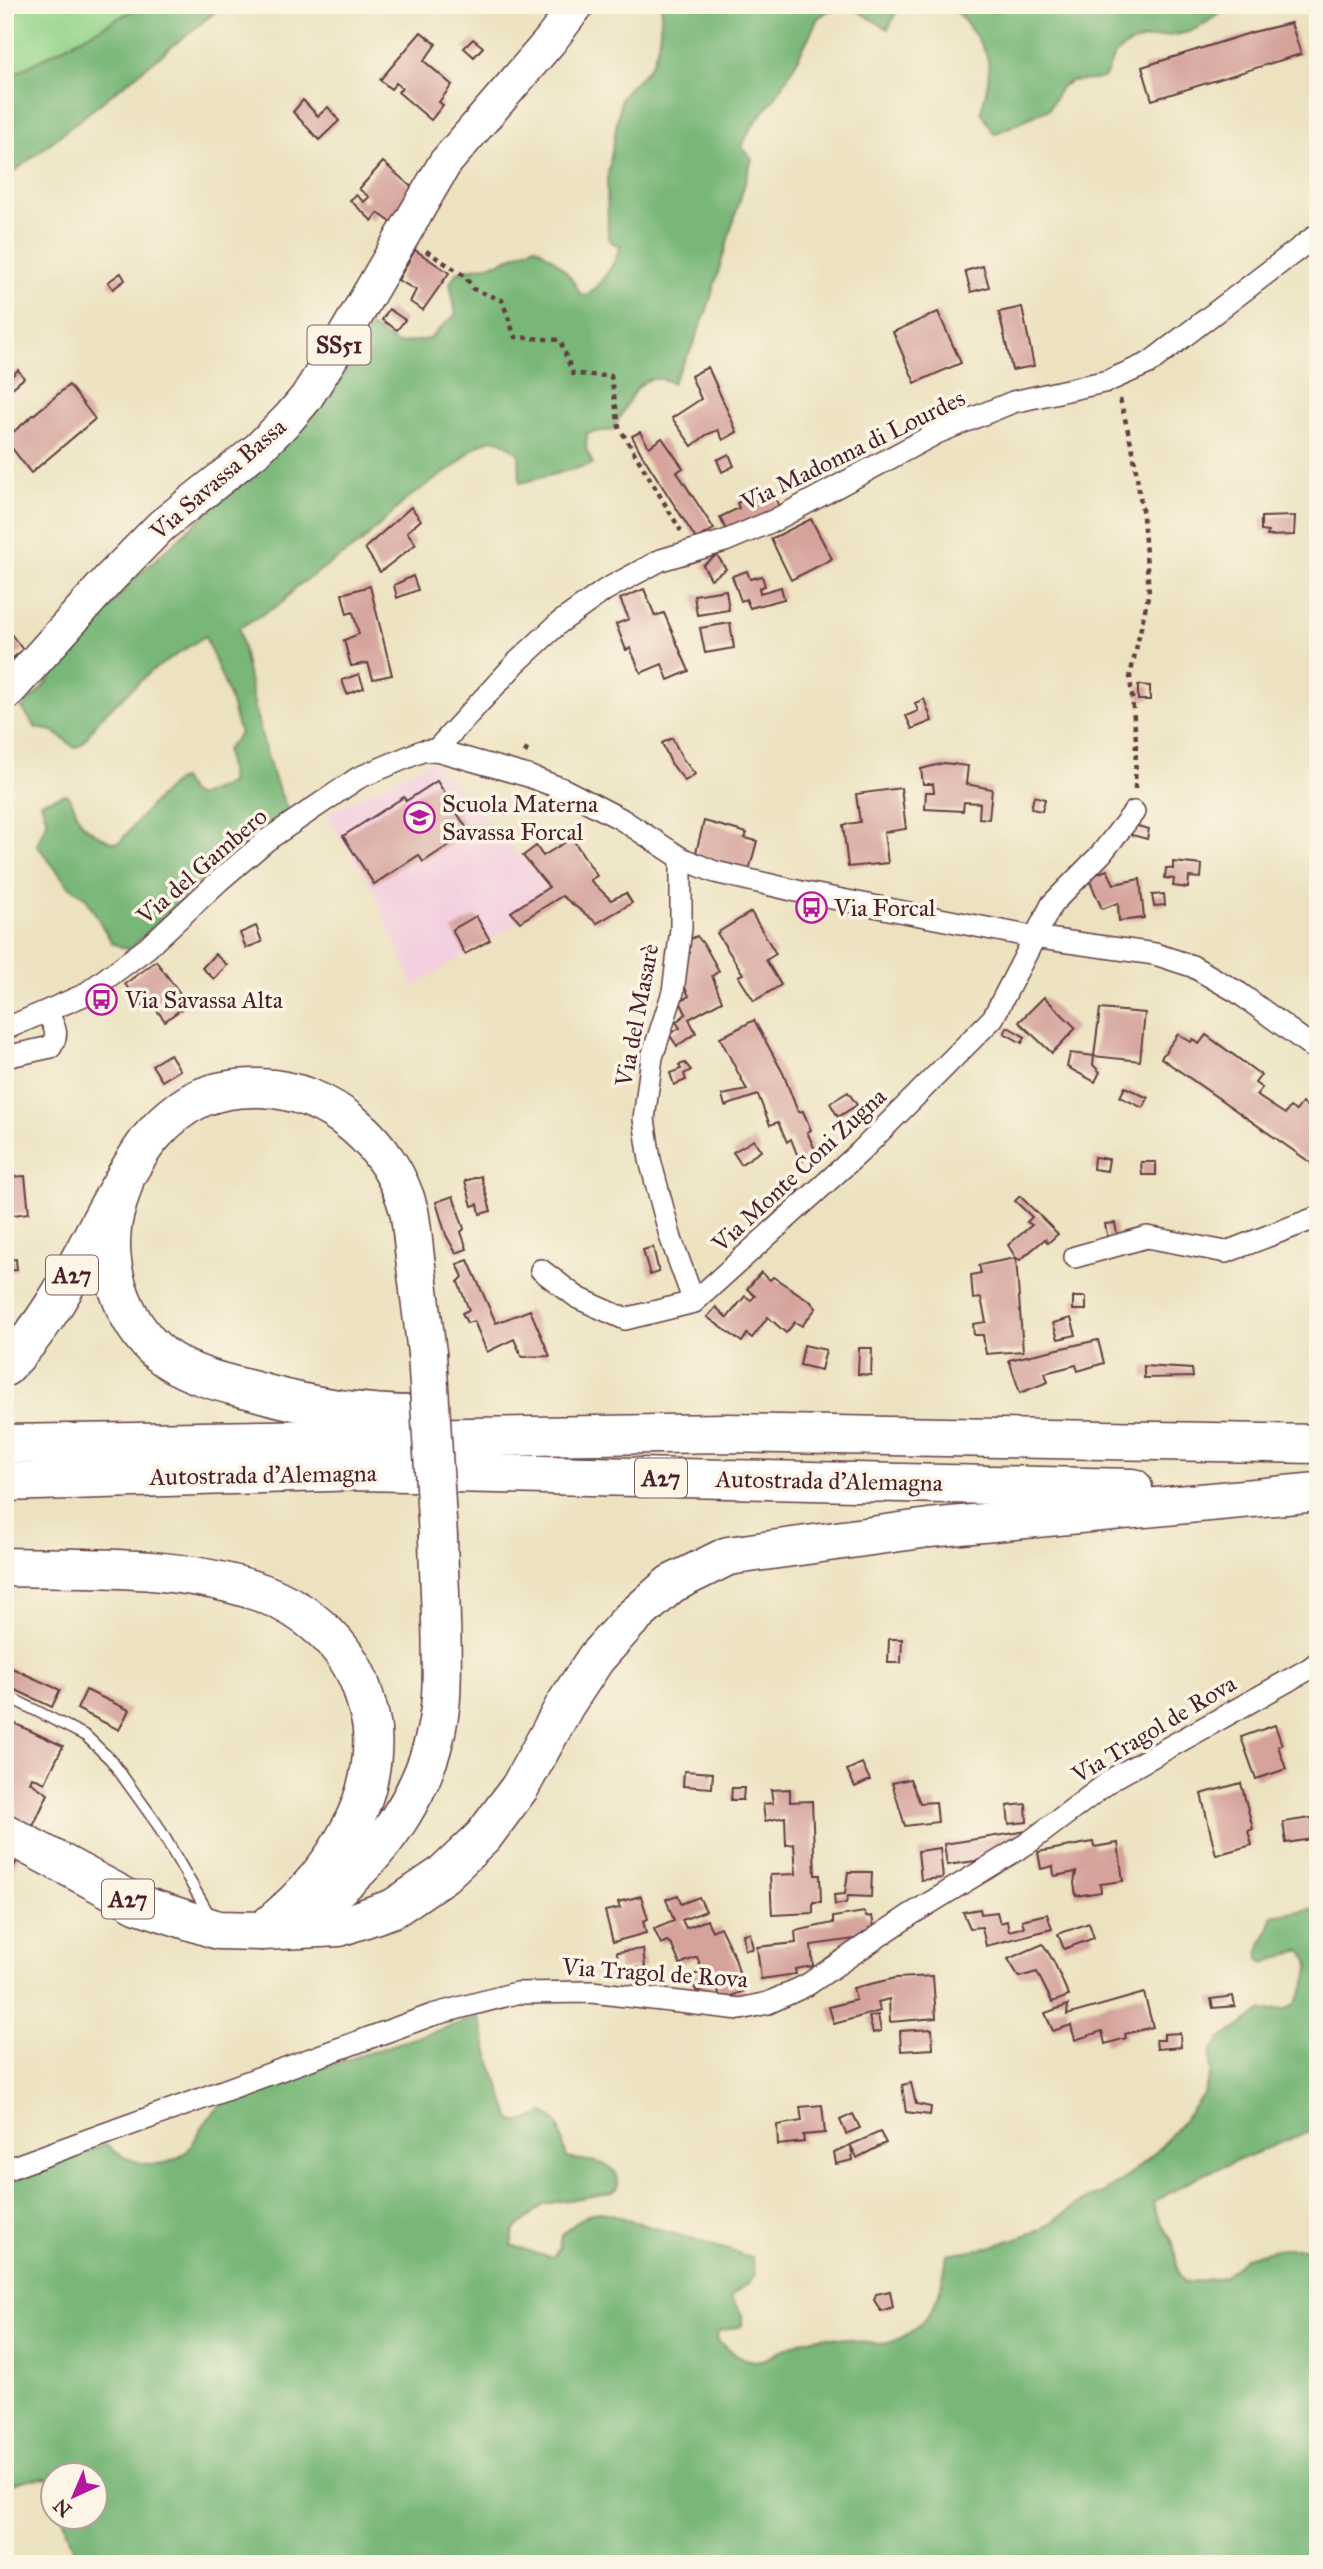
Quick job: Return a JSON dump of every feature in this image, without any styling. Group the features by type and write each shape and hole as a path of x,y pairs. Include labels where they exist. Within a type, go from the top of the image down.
{"highway":[{"name":"A27","path":"5,1367 40,1328 70,1280 91,1236 126,1175 153,1136 179,1111 205,1094 242,1088 279,1088 314,1099 346,1118 374,1143 394,1175 408,1210 427,1353 438,1537 441,1698 433,1744 426,1767 381,1845 349,1880 309,1910 262,1931"},
{"name":"A27","path":"126,1175 113,1220 111,1241 122,1302 138,1331 153,1348 171,1362 188,1370 305,1405 397,1415 587,1414 725,1433"},
{"name":"Autostrada d'Alemagna","path":"5,1444 725,1433 1318,1444"},
{"name":"Autostrada d'Alemagna","path":"5,1482 361,1471 1318,1492"},
{"name":"A27","path":"5,1833 138,1904 218,1930 339,1927 394,1908 443,1874 483,1836 520,1787 565,1705 596,1658 629,1621 671,1584 728,1556 929,1528 1318,1492"},
{"path":"5,1567 171,1571 218,1580 264,1594 299,1611 334,1639 356,1672 365,1700 372,1728 372,1760 359,1808 335,1855 302,1897 262,1931"}],"main road":[{"name":"Via Savassa Bassa","path":"5,695 109,579 161,526 258,449 306,398 445,163 550,41 577,5"}],"street":[{"name":"Via Madonna di Lourdes","path":"436,750 516,663 559,623 605,590 661,561 725,541 775,520 937,433 1013,402 1115,378 1149,363 1318,234"},
{"path":"436,750 528,776 563,789 621,819 681,858 715,872 801,892 1033,937 1155,954 1192,966 1239,993 1318,1051"},
{"name":"Via del Gambero","path":"5,1029 84,995 147,948 267,840 358,778 422,751 436,750"},
{"name":"Via Monte Coni Zugna","path":"541,1270 578,1298 625,1319 694,1302 860,1152 993,1018 1052,904 1101,854 1134,812"},
{"name":"Via del Masarè","path":"681,858 681,929 673,992 652,1057 644,1119 650,1160 671,1239 694,1302"},
{"path":"5,1057 51,1047 57,1038 47,1012"},
{"path":"1075,1257 1147,1237 1226,1252 1318,1217"},
{"name":"Via Tragol de Rova","path":"5,2170 432,2015 516,1993 592,1992 740,2008 768,2003 807,1985 910,1915 1028,1843 1114,1778 1318,1662"}],"lane":[{"path":"5,1695 86,1737 111,1759 157,1824 218,1930"}],"path":[{"path":"401,236 465,275 473,289 502,300 515,337 560,340 573,374 611,376 620,427 693,549"},
{"path":"1115,378 1133,451 1143,516 1149,592 1130,676 1136,740 1134,812"}],"shaded area":[{"path":"432,760 549,887 562,896 413,986 373,889 326,814"}],"green space":[{"path":"5,5 143,5 5,77"},
{"path":"143,5 224,5 5,179 5,77"},
{"path":"662,5 900,5 888,29 849,6 828,11 818,18 784,83 754,124 742,147 752,159 707,310 691,349 672,383 659,379 641,384 612,430 587,433 586,449 593,464 520,483 519,454 502,441 491,439 476,446 455,466 408,498 362,542 296,587 282,603 239,628 265,748 290,814 255,836 217,866 129,950 112,943 86,898 68,885 37,845 47,821 41,802 66,794 84,825 111,842 120,842 151,805 176,781 182,779 190,793 198,797 231,783 226,750 240,734 227,690 205,636 150,672 100,718 83,743 75,748 53,731 36,728 22,708 130,583 322,405 335,389 370,327 398,344 429,339 456,314 450,283 457,272 501,262 535,246 561,267 580,294 587,295 598,285 612,266 620,245 613,243 608,237 607,180 621,99 652,63 659,39"},
{"path":"952,5 1233,5 1191,31 1130,44 1114,57 1105,77 1071,81 1061,87 1049,109 994,134 981,111 988,80 986,55"},
{"path":"1318,1904 1318,2132 1307,2132 1195,2178 1153,2203 1171,2239 1178,2272 1184,2283 1224,2277 1246,2257 1264,2252 1282,2248 1318,2248 1318,2564 78,2564 67,2530 108,2530 108,2460 38,2460 38,2478 5,2487 5,2184 105,2144 134,2161 166,2163 188,2150 204,2125 226,2099 479,2017 490,2060 511,2120 519,2123 545,2113 559,2127 567,2158 601,2163 614,2171 617,2178 618,2188 611,2193 544,2204 514,2230 511,2245 553,2257 559,2249 561,2236 585,2216 599,2212 616,2215 751,2257 755,2276 731,2299 742,2314 742,2326 717,2332 718,2341 745,2359 764,2359 795,2344 818,2337 889,2343 915,2329 931,2311 940,2290 947,2254 987,2248 1040,2230 1081,2202 1123,2180 1158,2150 1204,2092 1211,2072 1211,2051 1221,2039 1262,2011 1286,2009 1295,2005 1308,1977 1306,1956 1302,1950 1264,1963 1259,1959 1260,1948 1272,1916 1311,1909"}],"building":[{"path":"1291,23 1301,54 1152,100 1142,67 1253,32"},
{"path":"421,32 436,44 424,61 452,85 439,102 443,105 431,120 398,92 402,88 396,83 391,89 380,80"},
{"path":"473,39 483,47 474,57 464,48"},
{"path":"303,100 318,116 328,107 339,121 319,140 293,112"},
{"path":"383,162 416,191 394,224 378,213 372,221 350,200 356,195 364,202 369,197 359,189"},
{"path":"415,250 449,273 423,310 410,302 416,290 398,280"},
{"path":"983,266 989,287 971,292 965,271"},
{"path":"121,273 125,280 113,289 108,282"},
{"path":"1022,307 1034,366 1012,370 999,312"},
{"path":"389,309 405,320 397,330 382,320"},
{"path":"938,312 961,363 915,383 893,332"},
{"path":"708,367 737,432 723,440 718,430 692,446 672,418 701,399 691,376"},
{"path":"18,370 24,378 5,394 5,382"},
{"path":"69,385 95,419 31,473 5,439"},
{"path":"640,432 649,447 662,438 683,468 677,472 714,529 696,539 632,436"},
{"path":"729,454 734,466 722,472 717,460"},
{"path":"772,491 780,509 729,537 720,517 739,508 737,503 760,492 761,496"},
{"path":"411,507 421,520 407,532 416,544 380,572 365,548"},
{"path":"1295,516 1294,535 1267,536 1268,532 1261,531 1261,517"},
{"path":"811,519 832,559 791,580 771,539"},
{"path":"717,555 726,569 711,579 703,565"},
{"path":"747,571 750,579 762,576 765,586 759,588 760,593 781,587 784,599 750,608 746,599 741,601 732,576"},
{"path":"413,576 418,590 397,598 394,585"},
{"path":"370,586 392,675 373,679 368,663 351,666 344,640 359,634 353,612 347,614 342,594"},
{"path":"644,589 655,616 664,613 689,671 668,680 662,664 641,673 630,648 626,650 616,624 629,619 620,599"},
{"path":"726,590 729,610 697,615 694,595"},
{"path":"730,623 734,648 705,653 700,628"},
{"path":"5,626 23,650 5,664"},
{"path":"359,674 364,688 347,694 342,680"},
{"path":"1138,685 1150,686 1150,700 1138,700"},
{"path":"924,699 932,721 912,729 906,716 918,711 915,703"},
{"path":"672,738 695,774 685,781 671,763 662,743"},
{"path":"944,763 968,766 966,784 992,789 989,819 979,818 980,803 964,802 963,811 925,809 926,792 934,792 933,784 923,784 921,769"},
{"path":"437,781 469,832 423,862 419,855 374,884 343,836 404,797 406,801"},
{"path":"901,788 906,829 884,832 888,863 848,867 843,825 860,822 856,794"},
{"path":"1034,796 1045,799 1042,811 1031,809"},
{"path":"704,821 747,833 745,838 757,841 749,871 694,860"},
{"path":"1130,824 1149,829 1147,839 1124,833"},
{"path":"572,838 597,876 590,880 611,900 626,893 632,903 597,923 562,896 520,922 511,912 549,887 523,856 536,846 543,856"},
{"path":"1173,862 1202,865 1201,878 1189,877 1188,888 1173,886 1174,879 1165,878 1166,868 1173,869"},
{"path":"1107,870 1114,884 1140,879 1144,918 1119,921 1118,903 1102,909 1088,877"},
{"path":"1164,894 1165,905 1154,906 1152,895"},
{"path":"751,912 776,954 766,960 781,985 754,1001 738,976 743,974 717,933"},
{"path":"476,916 490,940 465,954 452,930"},
{"path":"256,926 262,942 246,948 240,933"},
{"path":"697,936 719,971 712,976 722,1001 689,1019 696,1033 677,1046 669,1034 680,1028 676,1022 686,1014 680,1001 689,996 679,975 679,958 690,953 684,942"},
{"path":"215,954 227,965 214,979 202,968"},
{"path":"156,961 188,1004 165,1021 149,1000 141,1006 125,984"},
{"path":"1044,997 1076,1028 1052,1053 1019,1022"},
{"path":"1100,1009 1145,1013 1140,1061 1094,1056"},
{"path":"754,1020 783,1073 798,1112 803,1111 811,1130 807,1132 817,1154 800,1162 791,1139 787,1142 778,1122 770,1125 758,1095 725,1106 722,1095 747,1090 720,1038"},
{"path":"1008,1027 1025,1037 1022,1043 1004,1033"},
{"path":"1178,1034 1199,1044 1206,1035 1261,1075 1255,1083 1262,1088 1256,1095 1285,1114 1290,1107 1296,1111 1302,1103 1318,1114 1318,1163 1314,1165 1161,1058"},
{"path":"1070,1053 1094,1056 1093,1065 1100,1072 1095,1082 1067,1067"},
{"path":"170,1054 180,1070 162,1081 152,1065"},
{"path":"685,1063 691,1070 684,1074 686,1080 674,1085 670,1073 681,1069 679,1065"},
{"path":"1125,1087 1148,1098 1143,1108 1120,1097"},
{"path":"848,1092 857,1105 838,1117 830,1103"},
{"path":"754,1140 761,1151 741,1164 733,1152"},
{"path":"1094,1157 1109,1159 1107,1171 1093,1169"},
{"path":"1141,1162 1156,1162 1156,1175 1142,1175"},
{"path":"9,1169 10,1177 25,1176 29,1213 5,1216 5,1170"},
{"path":"481,1176 491,1211 480,1214 478,1204 472,1206 465,1181"},
{"path":"792,1182 802,1196 778,1213 768,1199"},
{"path":"453,1196 464,1229 461,1232 467,1249 456,1253 446,1235 436,1202"},
{"path":"1020,1196 1058,1234 1048,1243 1045,1239 1020,1260 1008,1245 1032,1225 1027,1222 1032,1217 1015,1201"},
{"path":"1115,1223 1118,1238 1108,1240 1105,1224"},
{"path":"653,1247 659,1272 650,1275 643,1250"},
{"path":"1016,1258 1023,1351 986,1354 983,1335 974,1335 973,1324 986,1322 981,1298 973,1299 971,1275 981,1273 979,1265"},
{"path":"16,1259 17,1270 5,1271 5,1260"},
{"path":"468,1260 496,1323 530,1310 550,1356 522,1357 514,1339 487,1352 474,1321 467,1323 462,1313 469,1310 458,1282 463,1277 457,1264"},
{"path":"761,1272 770,1280 773,1277 810,1301 816,1308 802,1326 795,1322 786,1333 768,1317 752,1338 747,1334 742,1342 707,1317 716,1307 727,1318 745,1296 751,1300 755,1296 747,1289"},
{"path":"1073,1297 1086,1297 1086,1310 1073,1310"},
{"path":"1071,1318 1076,1335 1058,1339 1053,1323"},
{"path":"1098,1340 1104,1363 1078,1371 1076,1365 1045,1373 1048,1382 1020,1393 1009,1360"},
{"path":"804,1345 826,1350 821,1370 800,1365"},
{"path":"859,1348 872,1348 871,1375 858,1374"},
{"path":"1144,1366 1192,1369 1193,1377 1144,1378"},
{"path":"889,1639 902,1639 901,1663 888,1663"},
{"path":"5,1665 60,1690 52,1707 5,1685"},
{"path":"86,1690 129,1710 119,1730 77,1709"},
{"path":"5,1719 63,1746 45,1783 32,1777 30,1782 48,1794 5,1886"},
{"path":"1275,1725 1282,1745 1278,1746 1286,1769 1256,1779 1241,1737"},
{"path":"862,1763 870,1780 855,1787 847,1770"},
{"path":"684,1771 713,1773 712,1788 683,1786"},
{"path":"910,1779 920,1803 936,1802 938,1822 905,1826 892,1783"},
{"path":"1241,1783 1253,1829 1248,1831 1252,1845 1216,1855 1201,1794"},
{"path":"732,1788 744,1788 743,1800 731,1800"},
{"path":"790,1789 790,1802 812,1801 815,1875 820,1875 821,1902 813,1902 813,1913 772,1915 770,1875 796,1874 794,1844 786,1845 785,1817 765,1821 763,1804 773,1803 771,1790"},
{"path":"1026,1804 1027,1822 1009,1824 1007,1806"},
{"path":"1318,1817 1318,1838 1286,1843 1283,1822"},
{"path":"1027,1831 996,1858 947,1865 944,1844"},
{"path":"1093,1842 1094,1847 1118,1843 1123,1881 1100,1884 1101,1892 1076,1896 1076,1872 1054,1876 1053,1866 1041,1869 1038,1852"},
{"path":"940,1848 943,1878 921,1880 918,1851"},
{"path":"848,1872 872,1872 871,1897 848,1896 846,1903 835,1905 834,1895 845,1894"},
{"path":"678,1895 681,1904 699,1897 706,1911 682,1920 686,1928 707,1920 712,1931 720,1927 735,1958 744,1991 721,2000 716,1984 697,1992 689,1976 703,1972 697,1957 680,1964 671,1944 667,1941 661,1944 654,1929 674,1921 666,1899"},
{"path":"641,1896 648,1919 643,1921 646,1933 613,1942 605,1911 620,1908 618,1902"},
{"path":"980,1909 981,1914 997,1912 1000,1923 1007,1921 1009,1931 1024,1927 1022,1920 1047,1914 1052,1929 986,1946 982,1927 970,1928 963,1912"},
{"path":"864,1912 866,1917 872,1916 874,1928 869,1928 869,1937 811,1945 813,1966 795,1969 796,1974 761,1979 757,1947 796,1943 795,1931 833,1923 833,1917"},
{"path":"1089,1923 1094,1938 1064,1949 1058,1934"},
{"path":"750,1933 753,1949 745,1950 743,1934"},
{"path":"1043,1944 1069,1996 1052,2002 1037,1972 1019,1977 1008,1959"},
{"path":"643,1949 645,1967 619,1970 617,1952"},
{"path":"933,1976 936,2018 890,2022 889,1999 878,2002 880,2011 834,2024 829,2007 856,2000 853,1988 896,1978"},
{"path":"1144,1993 1153,2027 1125,2034 1126,2038 1105,2044 1102,2031 1075,2040 1071,2025 1053,2031 1045,2013 1068,2005 1067,2015"},
{"path":"1233,1996 1235,2006 1213,2008 1211,1999"},
{"path":"878,2015 881,2031 873,2033 869,2017"},
{"path":"932,2029 933,2049 901,2051 900,2031"},
{"path":"1180,2033 1181,2047 1157,2049 1156,2040 1164,2040 1164,2034"},
{"path":"911,2083 916,2104 931,2107 930,2115 906,2112 902,2085"},
{"path":"822,2105 825,2133 803,2135 804,2142 778,2145 777,2125 802,2121 800,2107"},
{"path":"853,2114 860,2128 846,2134 840,2120"},
{"path":"880,2132 886,2143 857,2158 851,2146 853,2160 836,2164 834,2152"},
{"path":"890,2291 893,2307 881,2311 874,2300 876,2294"}],"place":[{"name":"Scuola Materna Savassa Forcal","path":"419,818"},
{"name":"Via Forcal","path":"811,908"},
{"name":"Via Savassa Alta","path":"102,1000"}]}
